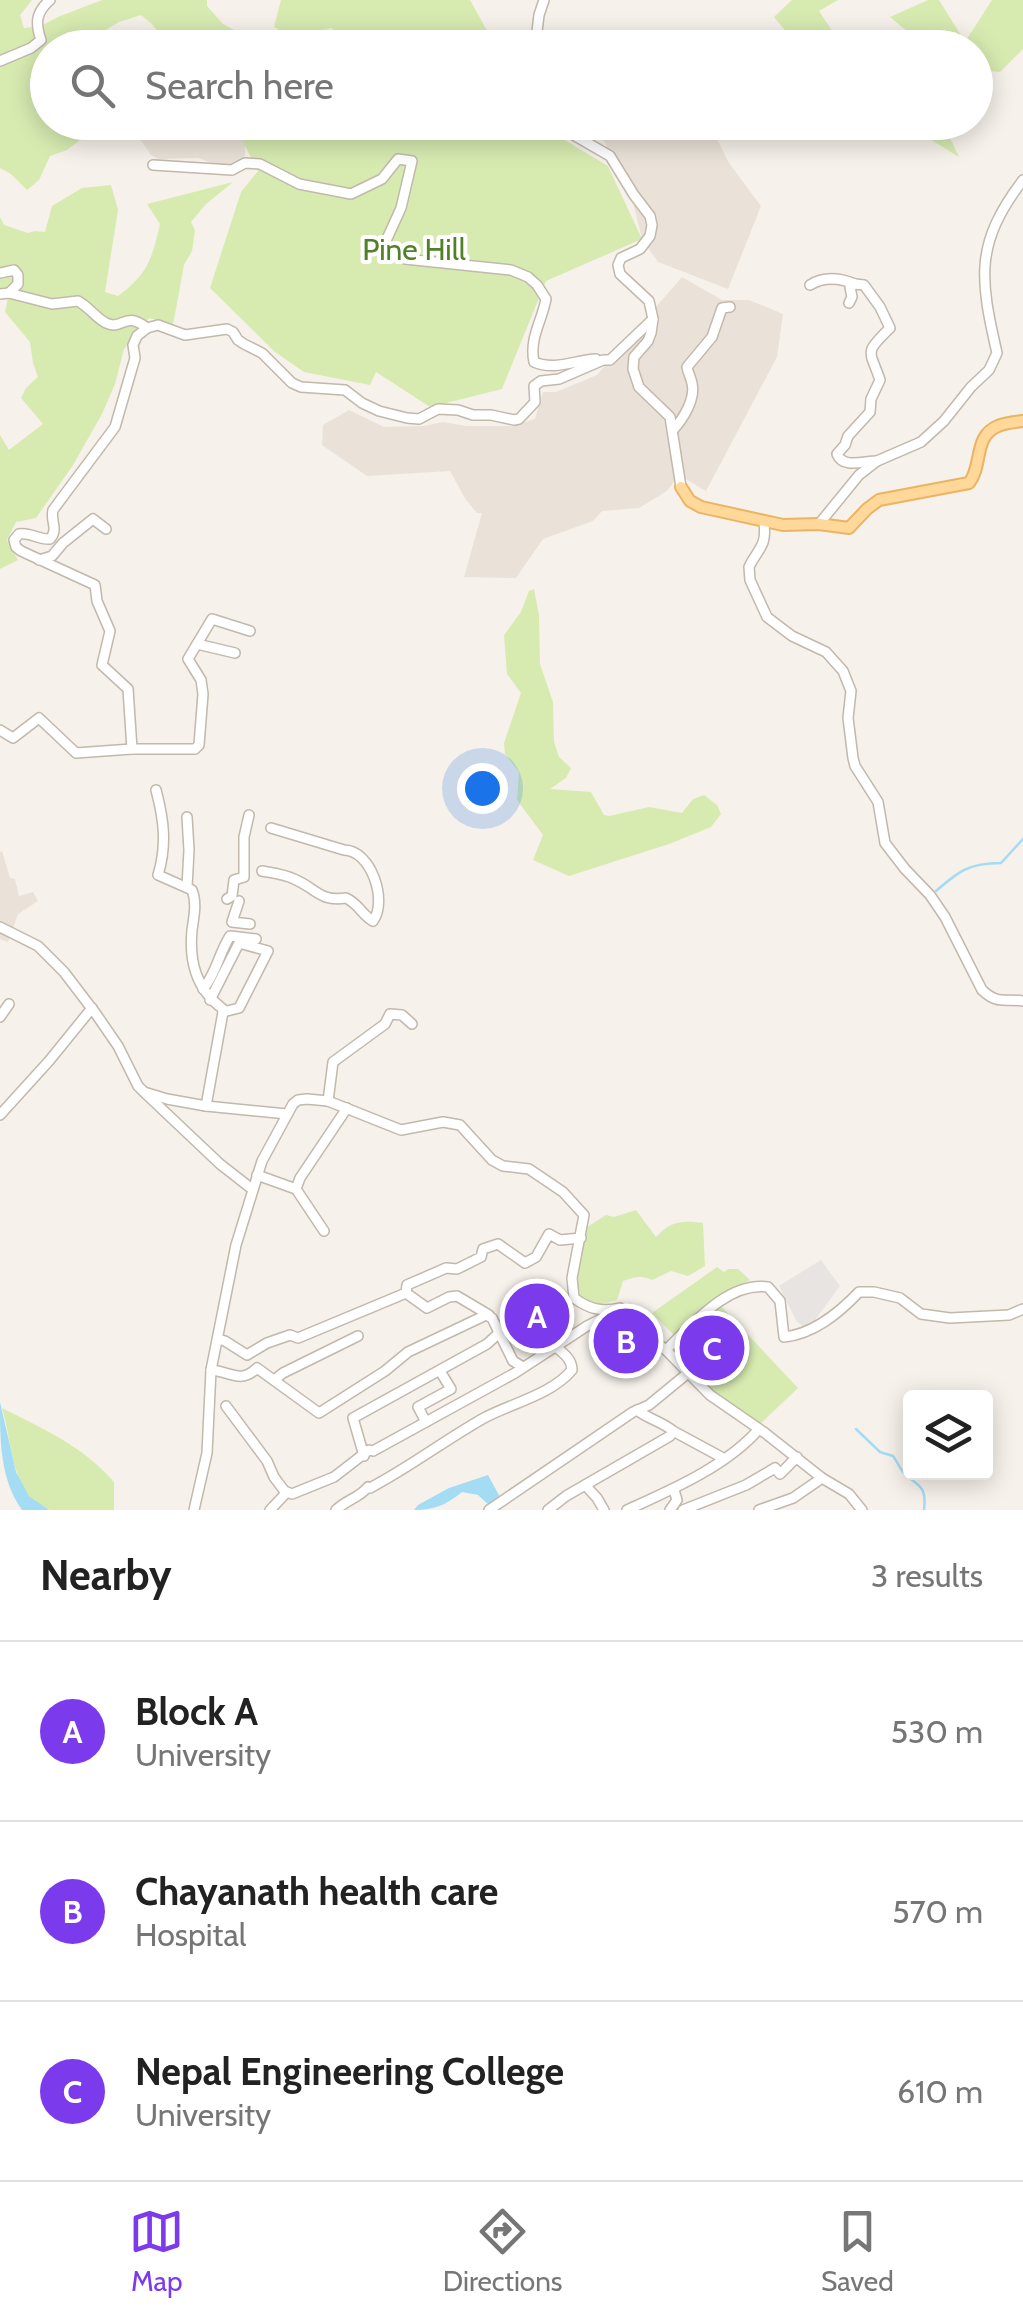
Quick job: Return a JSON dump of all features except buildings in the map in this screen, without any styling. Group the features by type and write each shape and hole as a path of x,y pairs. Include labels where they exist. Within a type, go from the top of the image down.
{"main road":[{"path":"680,488 702,508 783,526 819,524 848,528 879,500 969,484 977,474 980,444 994,427 1023,421"}],"street":[{"path":"37,30 38,14 50,0"},
{"path":"537,30 544,0"},
{"path":"0,61 30,48"},
{"path":"582,140 610,156 650,216 650,236 640,249 622,258 618,269 648,301 652,319 648,341 633,364 639,387 670,418 680,488"},
{"path":"153,165 232,170 245,162 260,164 300,184 351,194 382,179 398,159 412,161 401,208 385,243 406,259 511,270 528,277 546,299 532,350 534,362 540,366 561,366 584,359 610,360 652,319"},
{"path":"819,524 859,475 877,461 921,442 944,422 988,370 997,352 985,300 986,255 1004,205 1023,180"},
{"path":"0,273 14,270 18,276 18,284 5,293"},
{"path":"810,285 842,279 864,285 890,328 870,351 880,380 870,412 837,454 840,461 853,464 877,461"},
{"path":"849,303 850,287 855,284"},
{"path":"5,293 52,304 78,302 107,323 114,325 130,319 147,328"},
{"path":"673,430 692,396 687,367 712,337 722,308 730,307"},
{"path":"132,749 128,689 102,665 110,630 97,601 95,584 16,548 16,536 23,533 50,539 54,535 52,510 114,427 134,358 133,345 147,328 158,325 185,335 233,332 238,340 262,352 301,387 345,390 362,403 407,418 438,410 458,410 519,419 534,402 534,386 540,381 559,380 603,360"},
{"path":"39,560 52,556 63,542 93,519 106,529"},
{"path":"764,522 763,547 749,567 750,580 774,624 826,652 844,671 851,691 848,718 855,766 878,802 888,849 945,917 982,990 998,1001 1023,1001"},
{"path":"0,730 14,738 39,718 76,753 194,750 199,745 203,694 201,680 188,658 212,618 250,631"},
{"path":"197,644 235,653"},
{"path":"156,790 165,833 158,875 192,890 196,901 190,948 195,976 210,1000 223,1009 206,1106"},
{"path":"227,900 232,896 234,880 244,877 248,816"},
{"path":"186,887 187,817"},
{"path":"262,871 298,880 322,897 346,898 374,921 378,916 380,896 364,858 352,850 271,828"},
{"path":"239,902 232,922 250,924"},
{"path":"0,927 38,946 64,972 118,1046 138,1086 220,1164 252,1188"},
{"path":"203,989 210,982 230,936 256,939"},
{"path":"210,1000 238,943 268,950 239,1008 223,1012"},
{"path":"0,1017 9,1004"},
{"path":"0,1115 92,1008"},
{"path":"328,1101 333,1062 385,1024 390,1014 402,1015 412,1024"},
{"path":"144,1092 206,1106 287,1114"},
{"path":"194,1510 207,1453 211,1370 236,1244 257,1175 298,1100 328,1101 401,1130 443,1122 460,1125 492,1160 503,1166 529,1169 563,1192 584,1216 572,1278 574,1298 588,1308 620,1308 710,1395 849,1494 862,1510"},
{"path":"296,1189 347,1108"},
{"path":"257,1175 296,1189 324,1231"},
{"path":"406,1293 407,1285 446,1268 457,1268 481,1257 483,1249 498,1244 525,1263 536,1257 549,1234 560,1240 580,1238"},
{"path":"666,1350 720,1300 755,1285 768,1287 780,1301 784,1336 801,1336 841,1312 859,1292 900,1298 920,1314 950,1318 1009,1315 1023,1309"},
{"path":"406,1293 427,1308 456,1296 489,1315 513,1361 523,1367"},
{"path":"247,1355 267,1343 290,1335 298,1338 406,1293"},
{"path":"226,1406 286,1493 292,1494 334,1477 369,1450 523,1367 605,1317 606,1311"},
{"path":"218,1339 247,1355 257,1368 319,1413 385,1372 408,1352 489,1315"},
{"path":"610,1348 637,1328"},
{"path":"364,1456 353,1418 488,1344 499,1333"},
{"path":"274,1380 358,1336"},
{"path":"336,1510 484,1418 567,1376 572,1364 556,1346"},
{"path":"211,1370 243,1377 257,1368"},
{"path":"426,1422 418,1407 452,1389 440,1371"},
{"path":"488,1510 648,1405 688,1372"},
{"path":"637,1410 724,1458"},
{"path":"627,1510 674,1490 724,1458 759,1428"},
{"path":"548,1510 670,1436 673,1430"},
{"path":"684,1510 746,1486 776,1468 780,1474 796,1458"},
{"path":"759,1510 793,1498 822,1478"},
{"path":"585,1485 604,1510"},
{"path":"670,1510 677,1500 674,1490"},
{"path":"270,1510 286,1493"}],"shaded area":[{"path":"140,140 245,140 245,155 240,164 226,168 198,158 159,159"},
{"path":"603,140 718,140 729,163 761,206 728,289 658,262 642,239 629,187"},
{"path":"682,277 722,300 749,300 783,314 777,357 706,491 679,475 667,491 639,508 602,511 593,521 543,539 516,578 464,577 482,513 477,513 466,500 450,471 367,476 322,445 323,425 349,410 384,427 443,422 514,426 535,419 543,392 556,392 597,375"},
{"path":"2,851 19,896 33,892 38,901 18,914 8,942 0,939"},
{"path":"821,1260 840,1286 806,1328 797,1322 779,1286"}],"green space":[{"path":"0,0 32,0 20,15 24,28 41,26 102,0 207,0 207,6 223,24 234,30 157,30 141,15 106,30 30,30 30,140 80,140 50,156 39,180 27,190 0,168"},
{"path":"281,0 470,0 487,30 279,30 274,27"},
{"path":"792,0 838,0 819,11 832,30 785,30 774,17"},
{"path":"928,0 939,0 958,30 906,30 890,17"},
{"path":"992,0 1023,0 1023,49 1000,72 993,71 993,30 973,30"},
{"name":"Pine Hill","path":"242,140 564,140 608,166 642,239 546,281 502,389 430,407 376,372 370,385 304,372 275,352 210,288 241,192 258,171"},
{"path":"932,140 951,140 959,157"},
{"path":"233,182 191,222 195,230 192,251 184,265 173,325 149,318 124,349 102,414 36,518 16,522 7,540 18,560 0,569 0,435 9,450 43,424 21,398 38,377 30,342 5,312 9,293 0,293 0,217 4,225 28,233 45,232 52,206 82,188 111,185 118,210 105,292 118,296 142,273 154,247 160,224 147,204"},
{"path":"534,589 540,664 553,702 554,742 559,757 571,768 566,778 550,789 591,792 604,815 609,816 649,807 682,813 693,799 704,795 717,805 721,814 711,827 569,876 533,860 543,835 517,800 519,772 505,754 504,743 521,693 507,674 504,635 521,612 529,591"},
{"path":"636,1210 656,1237 677,1223 703,1223 705,1266 688,1276 671,1271 652,1280 638,1277 623,1281 617,1300 593,1306 574,1296 571,1279 584,1229 606,1215 614,1217"},
{"path":"717,1267 724,1272 738,1269 750,1280 723,1293 676,1337 652,1313"},
{"path":"720,1305 798,1388 759,1425 697,1380 672,1349"},
{"path":"2,1408 90,1459 114,1482 114,1510 51,1510 38,1504 28,1494 15,1467"}],"water":[{"path":"0,1402 16,1472 29,1496 49,1510 22,1510 9,1486 0,1431"},
{"path":"488,1475 500,1497 489,1505 478,1495 462,1492 439,1506 414,1510 449,1488"}],"waterway":[{"path":"936,891 965,869 1001,863 1023,839"},
{"path":"856,1429 880,1452 893,1456 903,1472 920,1486 924,1510"}],"place":[{"name":"Block A","path":"537,1316"},
{"name":"Chayanath health care","path":"626,1341"},
{"name":"Nepal Engineering College","path":"712,1348"}]}
